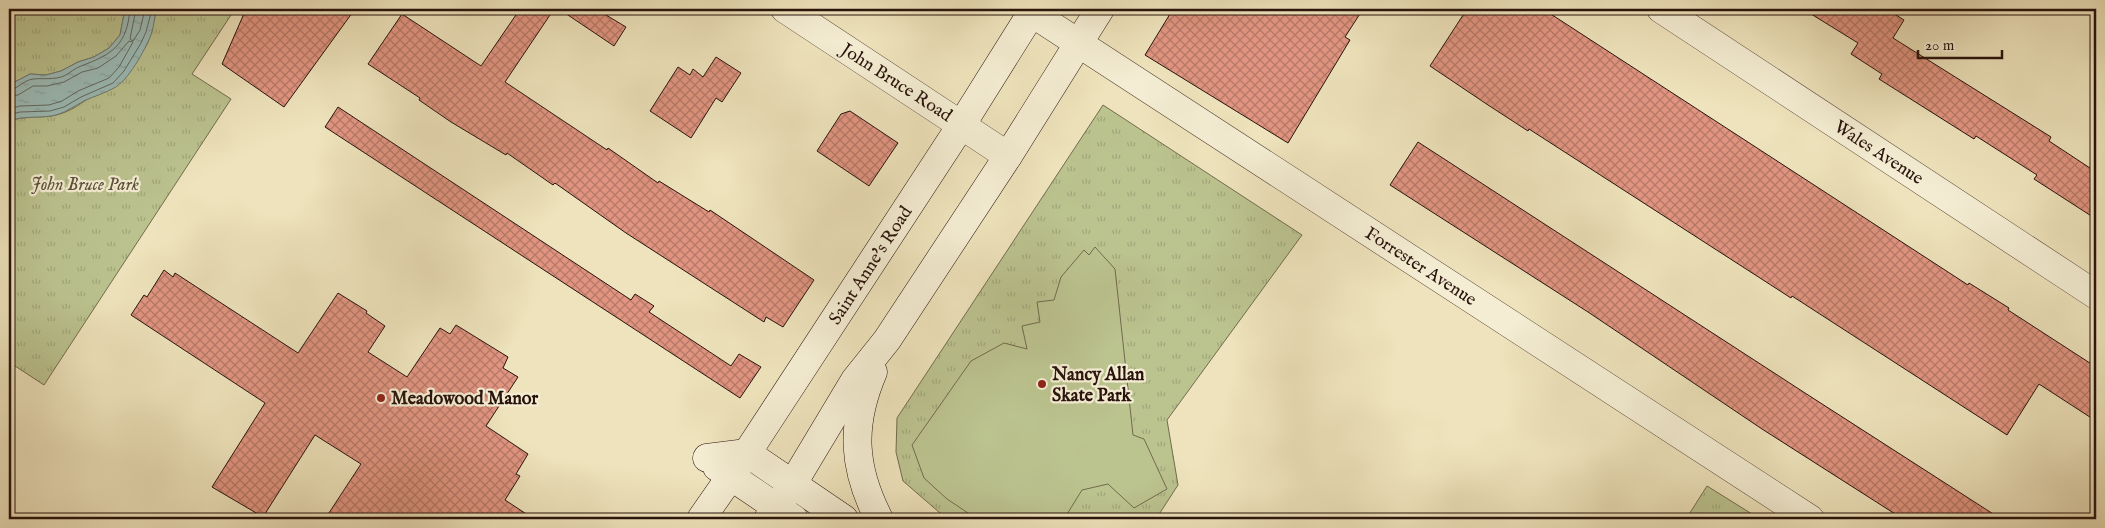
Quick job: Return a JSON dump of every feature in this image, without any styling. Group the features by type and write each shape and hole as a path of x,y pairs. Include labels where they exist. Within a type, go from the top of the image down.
{"street":[{"name":"John Bruce Road","path":"785,9 1008,156"},
{"path":"844,519 792,485 748,453 707,458 780,515 792,485 855,380 887,340 1008,156 1100,9"},
{"name":"Wales Avenue","path":"1661,9 2096,294"},
{"name":"Saint Anne's Road","path":"748,453 962,124 1033,11"},
{"name":"Forrester Avenue","path":"1033,11 1078,43 1810,519"},
{"path":"879,519 867,494 862,478 857,437 865,392 887,340"},
{"path":"701,519 731,478"}],"green space":[{"path":"9,9 125,9 120,35 109,48 94,57 78,62 61,71 46,75 30,74 9,85"},
{"name":"John Bruce Park","path":"157,9 235,9 192,74 231,99 44,385 9,362 9,121 19,118 61,114 89,98 142,52 150,37"},
{"path":"1103,105 1302,235 1167,420 1178,485 1156,519 947,519 903,481 896,452 897,418"},
{"name":"Nancy Allan Skate Park","path":"1095,247 1115,269 1133,435 1144,439 1167,489 1134,508 1108,484 1082,490 1064,519 977,519 947,499 924,478 912,445 971,361 1004,343 1027,349 1022,326 1040,322 1037,302 1054,300 1061,277 1084,250 1089,255"},
{"path":"1707,486 1760,519 1686,519"}],"water":[{"path":"125,9 157,9 152,32 145,49 125,79 111,90 86,100 60,114 9,121 9,85 30,74 46,75 61,71 78,62 94,57 109,48 120,35"}],"building":[{"path":"246,9 355,9 284,107 222,64"},
{"path":"520,9 554,9 505,82 607,150 608,148 658,183 659,181 709,212 710,210 814,280 783,327 766,317 764,322 626,233 555,183 553,185 507,153 506,155 451,122 419,100 420,98 368,64 402,14 481,66"},
{"path":"559,9 596,9 626,27 614,46"},
{"path":"1173,9 1363,9 1345,37 1350,40 1288,143 1145,55"},
{"path":"1467,9 1543,9 1968,285 1969,283 2009,308 2008,310 2096,367 2096,421 2039,384 2007,435 1792,296 1791,298 1529,129 1528,131 1488,105 1430,66"},
{"path":"1803,9 1887,9 1904,20 1893,38 2051,137 2049,141 2096,172 2096,219 2034,179 2037,175 1976,136 1974,139 1879,79 1882,74 1851,54 1858,43"},
{"path":"716,57 741,73 722,102 716,98 691,138 650,111 678,67 690,75 693,69 703,77"},
{"path":"338,107 631,300 635,294 654,306 649,312 731,366 739,354 761,367 740,398 325,127"},
{"path":"850,111 898,143 869,186 817,151 841,114"},
{"path":"1418,142 2001,519 1903,519 1762,429 1588,312 1390,185"},
{"name":"Meadowood Manor","path":"164,270 173,277 175,273 298,353 338,293 367,311 366,313 385,326 368,352 407,377 440,328 450,334 456,325 508,357 503,368 518,377 486,426 528,454 516,474 520,476 505,500 534,519 325,519 361,464 315,435 263,517 212,487 265,403 131,315 144,295 147,297"}],"place":[{"name":"Nancy Allan Skate Park","path":"1042,384"},
{"name":"Meadowood Manor","path":"381,398"}]}
